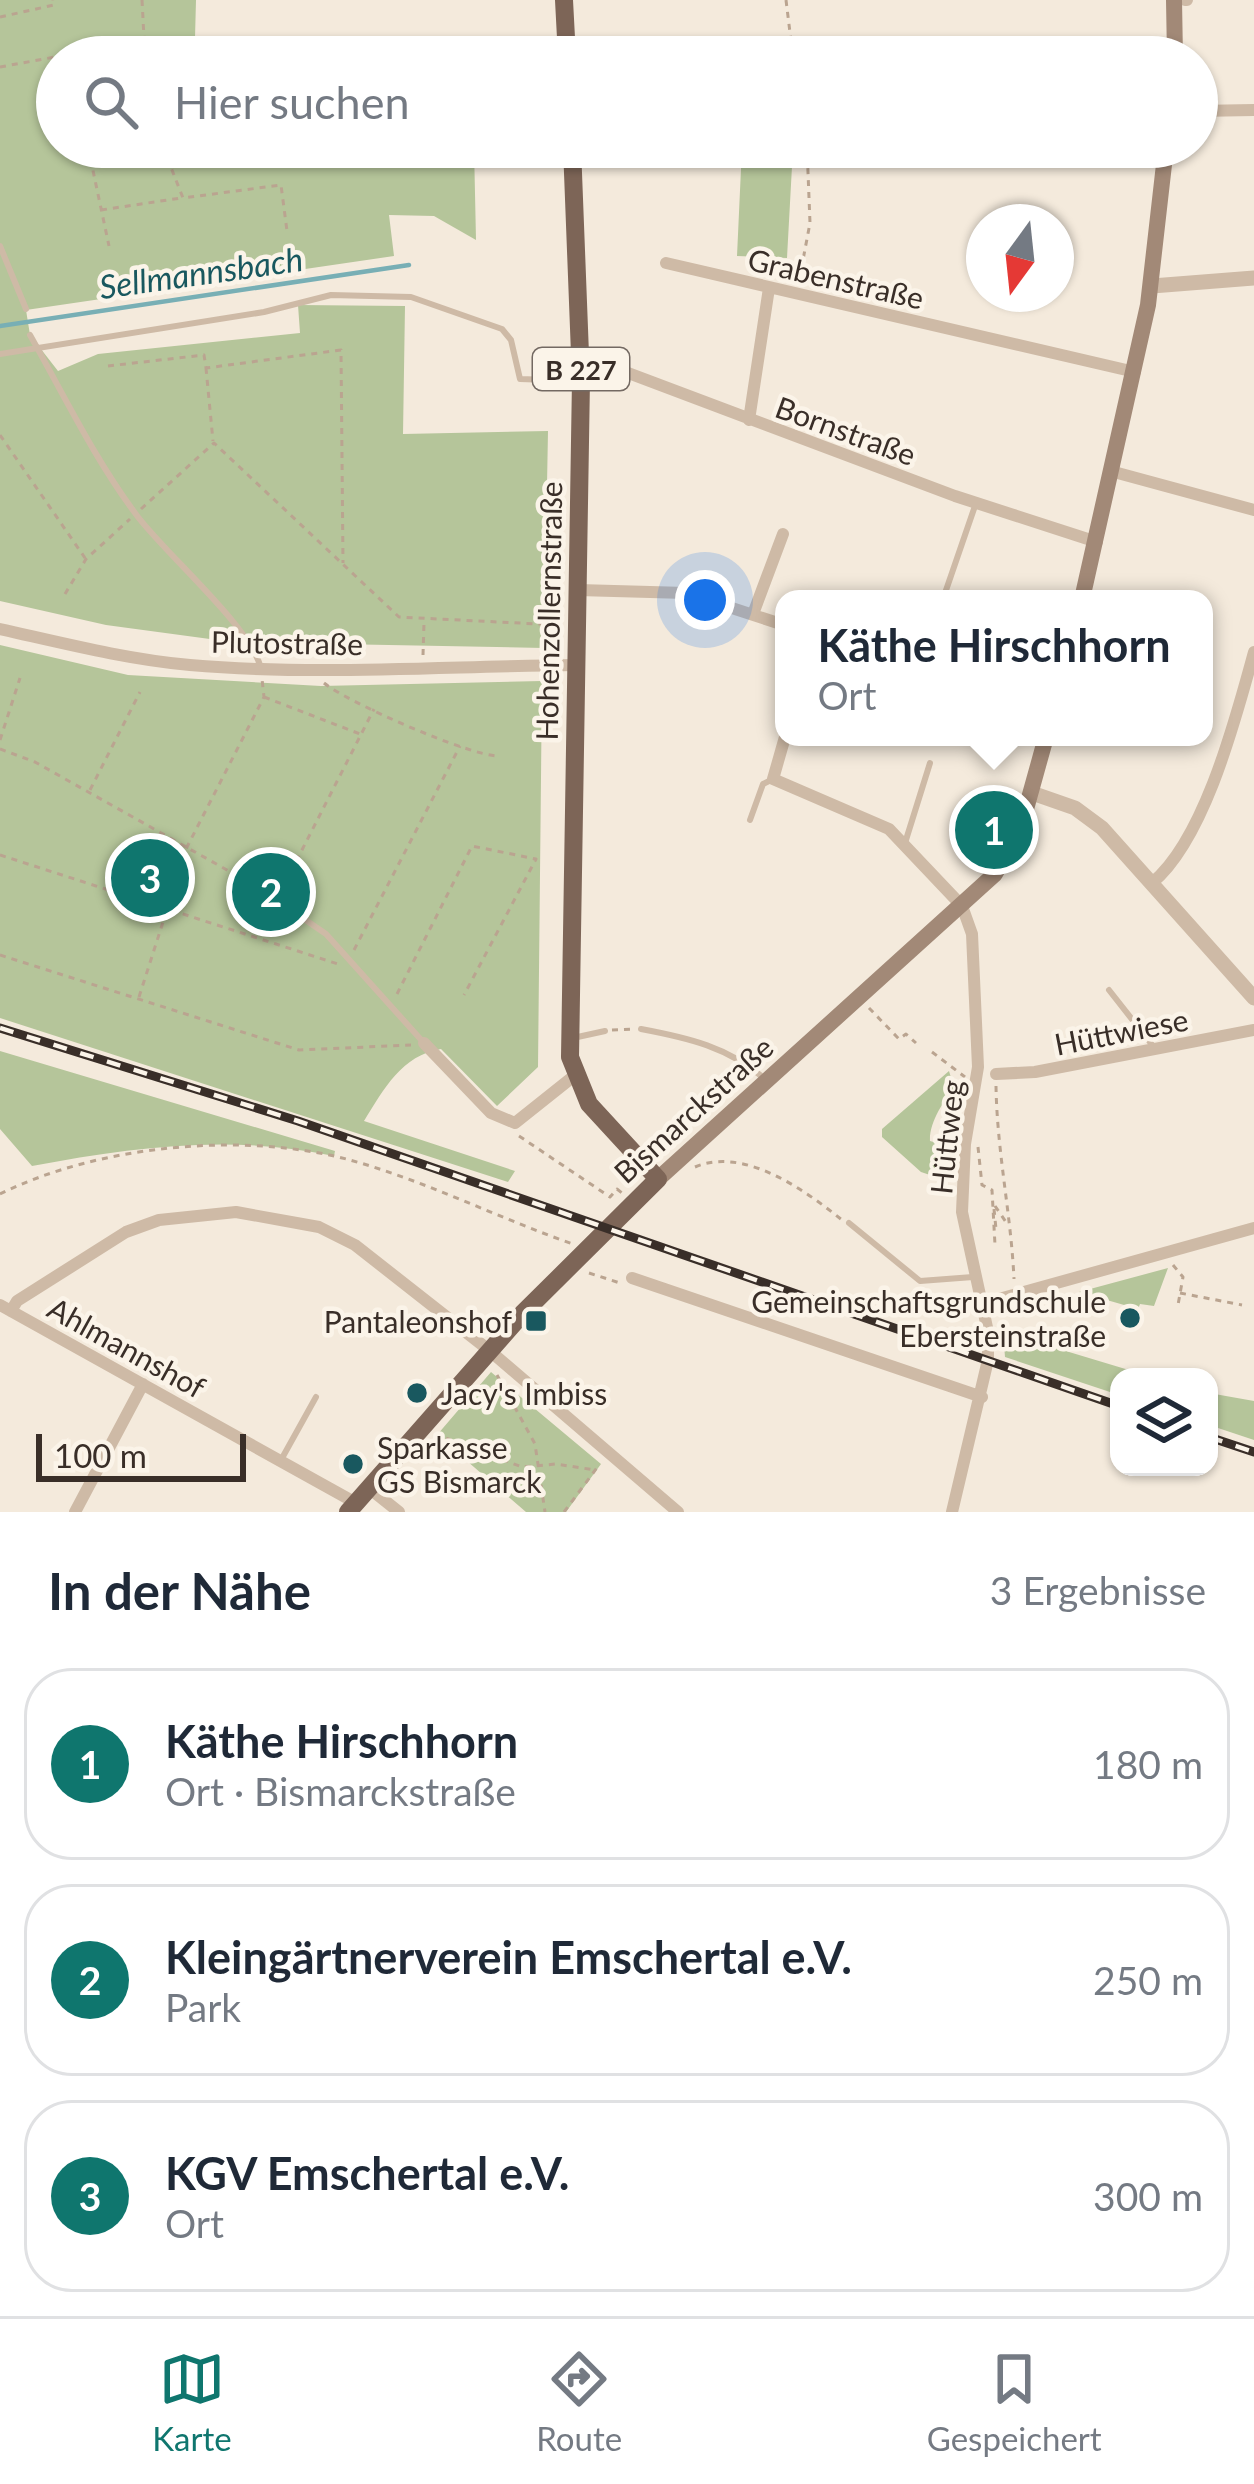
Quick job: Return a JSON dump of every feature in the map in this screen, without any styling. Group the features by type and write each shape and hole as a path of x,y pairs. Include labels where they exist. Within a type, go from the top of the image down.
{"main road":[{"path":"563,0 566,36"},
{"path":"1174,0 1175,36"},
{"path":"1179,36 1186,0"},
{"name":"Hohenzollernstraße","path":"573,168 581,372 569,1039 574,1076 589,1104 658,1180"},
{"path":"1084,590 1152,286 1164,168"},
{"name":"Bismarckstraße","path":"358,1501 580,1254 995,874 1016,838 1044,746"}],"street":[{"path":"1218,111 1254,110"},
{"name":"Grabenstraße","path":"666,263 1135,372"},
{"path":"1152,286 1254,278"},
{"path":"749,420 769,288"},
{"name":"Bornstraße","path":"581,372 599,362 976,503 1097,542"},
{"path":"1114,472 1254,510"},
{"path":"752,614 783,534"},
{"path":"578,590 686,593 775,622"},
{"name":"Plutostraße","path":"0,629 116,656 261,669 576,665"},
{"path":"1152,883 1166,872 1192,826 1235,722 1254,652"},
{"path":"782,746 773,779 868,817 905,843 962,906"},
{"path":"1032,793 1090,817 1254,998"},
{"name":"Hüttweg","path":"952,1512 982,1397 988,1332 973,1277 962,1178 976,1085 972,934 962,906"},
{"name":"Hüttwiese","path":"996,1074 1254,1030"},
{"path":"424,1042 491,1113 515,1123 574,1076"},
{"path":"5,1308 126,1232 176,1217 236,1212 320,1227 355,1245 492,1352 678,1512"},
{"path":"981,1304 1254,1228"},
{"path":"632,1278 982,1397"},
{"name":"Ahlmannshof","path":"5,1308 358,1501 398,1512"},
{"path":"75,1512 143,1384"}],"lane":[{"path":"0,246 26,309"},
{"path":"0,354 264,312 331,295 411,296 502,328 511,340 520,379 581,372"},
{"path":"30,335 136,514 254,648 261,669"},
{"path":"946,590 976,503"},
{"path":"905,843 930,763"},
{"path":"750,820 763,784 773,779"},
{"path":"266,892 326,934 424,1042"},
{"path":"1108,990 1156,1049"},
{"path":"640,1028 710,1044 740,1057 768,1081"},
{"path":"569,1039 605,1031"},
{"path":"849,1223 920,1281 973,1277"},
{"path":"281,1460 316,1396"}],"path":[{"path":"0,17 54,5 53,0"},
{"path":"142,0 144,36"},
{"path":"786,0 790,36"},
{"path":"0,67 36,59"},
{"path":"92,168 109,246"},
{"path":"171,168 182,198"},
{"path":"796,294 810,224 807,168"},
{"path":"101,210 281,185 287,231"},
{"path":"206,368 341,350 343,565"},
{"path":"108,366 204,355 214,443 399,617 545,624"},
{"path":"0,435 86,559"},
{"path":"64,594 86,559 214,443"},
{"path":"422,666 424,621"},
{"path":"311,668 337,693 460,746 500,756"},
{"path":"138,999 187,847 264,697 261,669"},
{"path":"0,740 20,678"},
{"path":"89,792 140,692"},
{"path":"264,697 362,734"},
{"path":"277,900 374,709"},
{"path":"0,855 343,965 460,746"},
{"path":"0,748 89,792 266,892"},
{"path":"391,1006 472,845 536,859 464,995"},
{"path":"0,955 299,1050 424,1042"},
{"path":"860,998 899,1039 906,1034 916,1042"},
{"path":"605,1031 640,1028"},
{"path":"932,1052 976,1085"},
{"path":"996,1074 1000,1186 1011,1227 1018,1294"},
{"path":"515,1123 521,1142 610,1197"},
{"path":"0,1194 81,1163 162,1149 299,1153 376,1168 580,1254 587,1272 620,1284 632,1278"},
{"path":"705,1159 761,1169 849,1223"},
{"path":"982,1182 992,1190 995,1245"},
{"path":"993,1206 999,1209 1000,1221 1011,1227"},
{"path":"1170,1252 1176,1275 1183,1277 1178,1305"},
{"path":"1180,1293 1242,1305"},
{"path":"492,1352 501,1383 535,1444 534,1465 545,1512"},
{"path":"422,1428 523,1467 595,1470"},
{"path":"564,1512 607,1454"}],"green space":[{"path":"0,0 196,0 195,36 36,36 36,168 474,168 476,240 434,216 389,215 394,256 26,310 30,335 58,371 98,354 300,333 298,305 405,306 403,434 548,431 544,648 232,642 106,625 0,601"},
{"path":"741,168 792,168 787,258 737,256"},
{"path":"0,645 128,675 321,686 542,681 538,1067 497,1106 441,1049 427,1053 395,1075 364,1121 515,1171 508,1182 0,1018"},
{"path":"0,1051 335,1151 334,1156 220,1144 108,1153 32,1166 0,1129"},
{"path":"949,1071 954,1088 930,1134 930,1141 941,1144 944,1161 938,1169 945,1180 921,1172 882,1137 882,1129"},
{"path":"1168,1268 1154,1306 1140,1304 1138,1309 1079,1292"},
{"path":"1003,1332 1122,1368 1110,1368 1110,1392 1005,1357"},
{"path":"491,1372 601,1464 566,1512 526,1512 437,1435"},
{"path":"1218,1395 1254,1401 1254,1440 1218,1428"}],"waterway":[{"name":"Sellmannsbach","path":"0,326 409,265"}],"railway":[{"path":"0,1028 298,1121 1110,1403"},
{"path":"1218,1440 1254,1452"}],"place":[{"name":"Käthe Hirschhorn","path":"994,830"},
{"name":"KGV Emschertal e.V.","path":"150,878"},
{"name":"Kleingärtnerverein Emschertal e.V.","path":"271,892"},
{"name":"Gemeinschaftsgrundschule Ebersteinstraße","path":"1130,1318"},
{"name":"Pantaleonshof","path":"536,1321"},
{"name":"Jacy's Imbiss","path":"417,1393"},
{"name":"Sparkasse GS Bismarck","path":"353,1464"}]}
